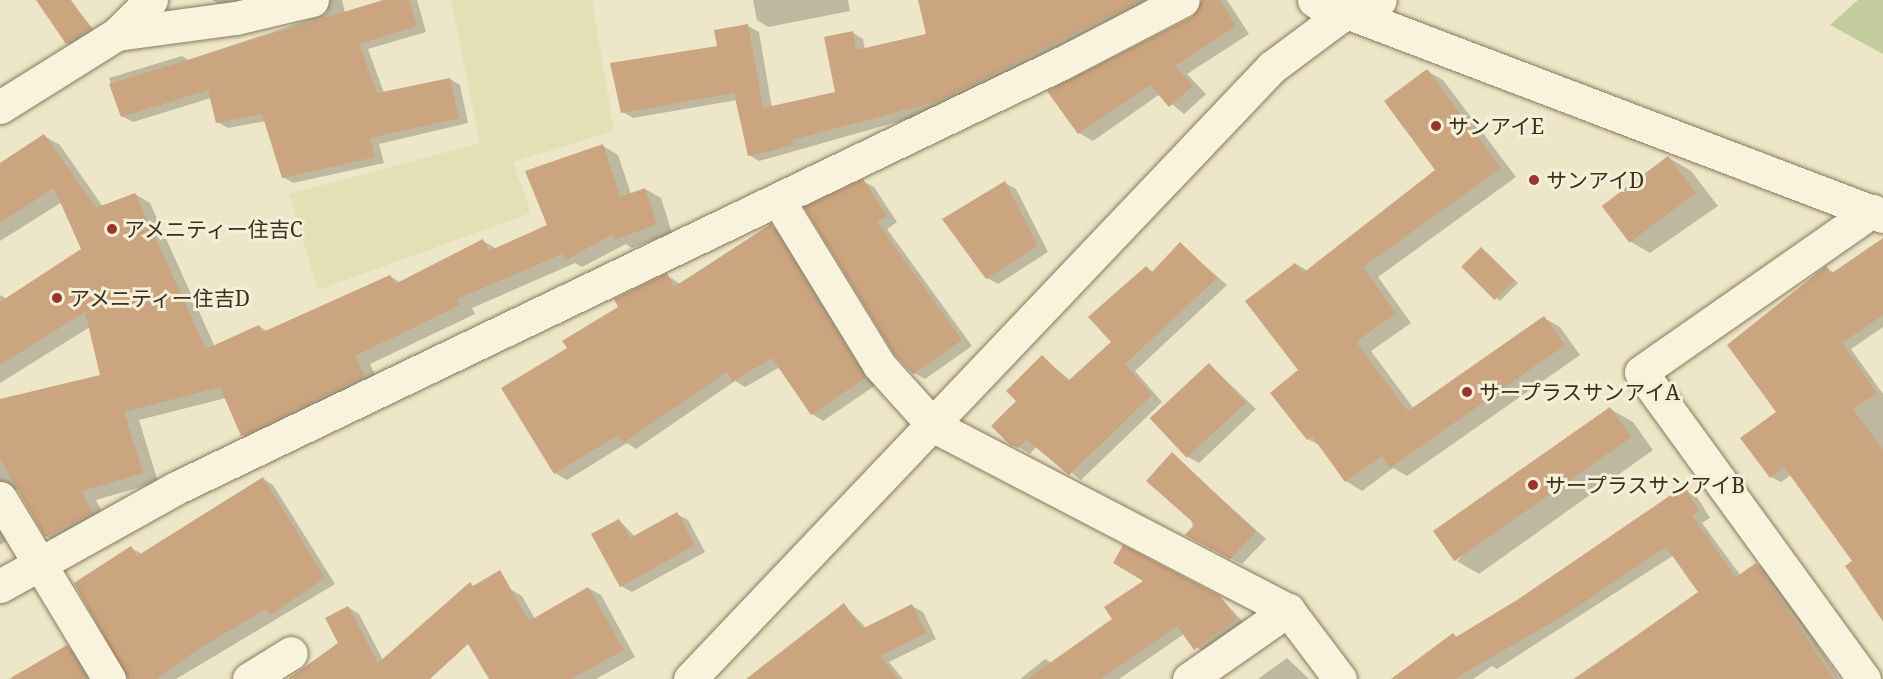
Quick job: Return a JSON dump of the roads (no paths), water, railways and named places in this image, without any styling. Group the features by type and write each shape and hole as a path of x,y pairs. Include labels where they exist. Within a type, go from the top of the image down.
{"street":[{"path":"0,107 117,34 151,0"},
{"path":"117,34 236,18 312,0"},
{"path":"0,586 208,473 778,200 1183,0"},
{"path":"696,677 1272,67 1346,8 1877,214"},
{"path":"778,200 879,365 934,426 1288,610 1340,679"},
{"path":"1864,679 1641,372 1877,214"},
{"path":"0,498 109,679"},
{"path":"1190,679 1288,610"},
{"path":"249,679 291,653"}],"place":[{"name":"サンアイE","path":"1436,126"},
{"name":"サンアイD","path":"1534,180"},
{"name":"アメニティー住吉C","path":"112,229"},
{"name":"アメニティー住吉D","path":"57,298"},
{"name":"サープラスサンアイA","path":"1467,392"},
{"name":"サープラスサンアイB","path":"1533,485"}]}
